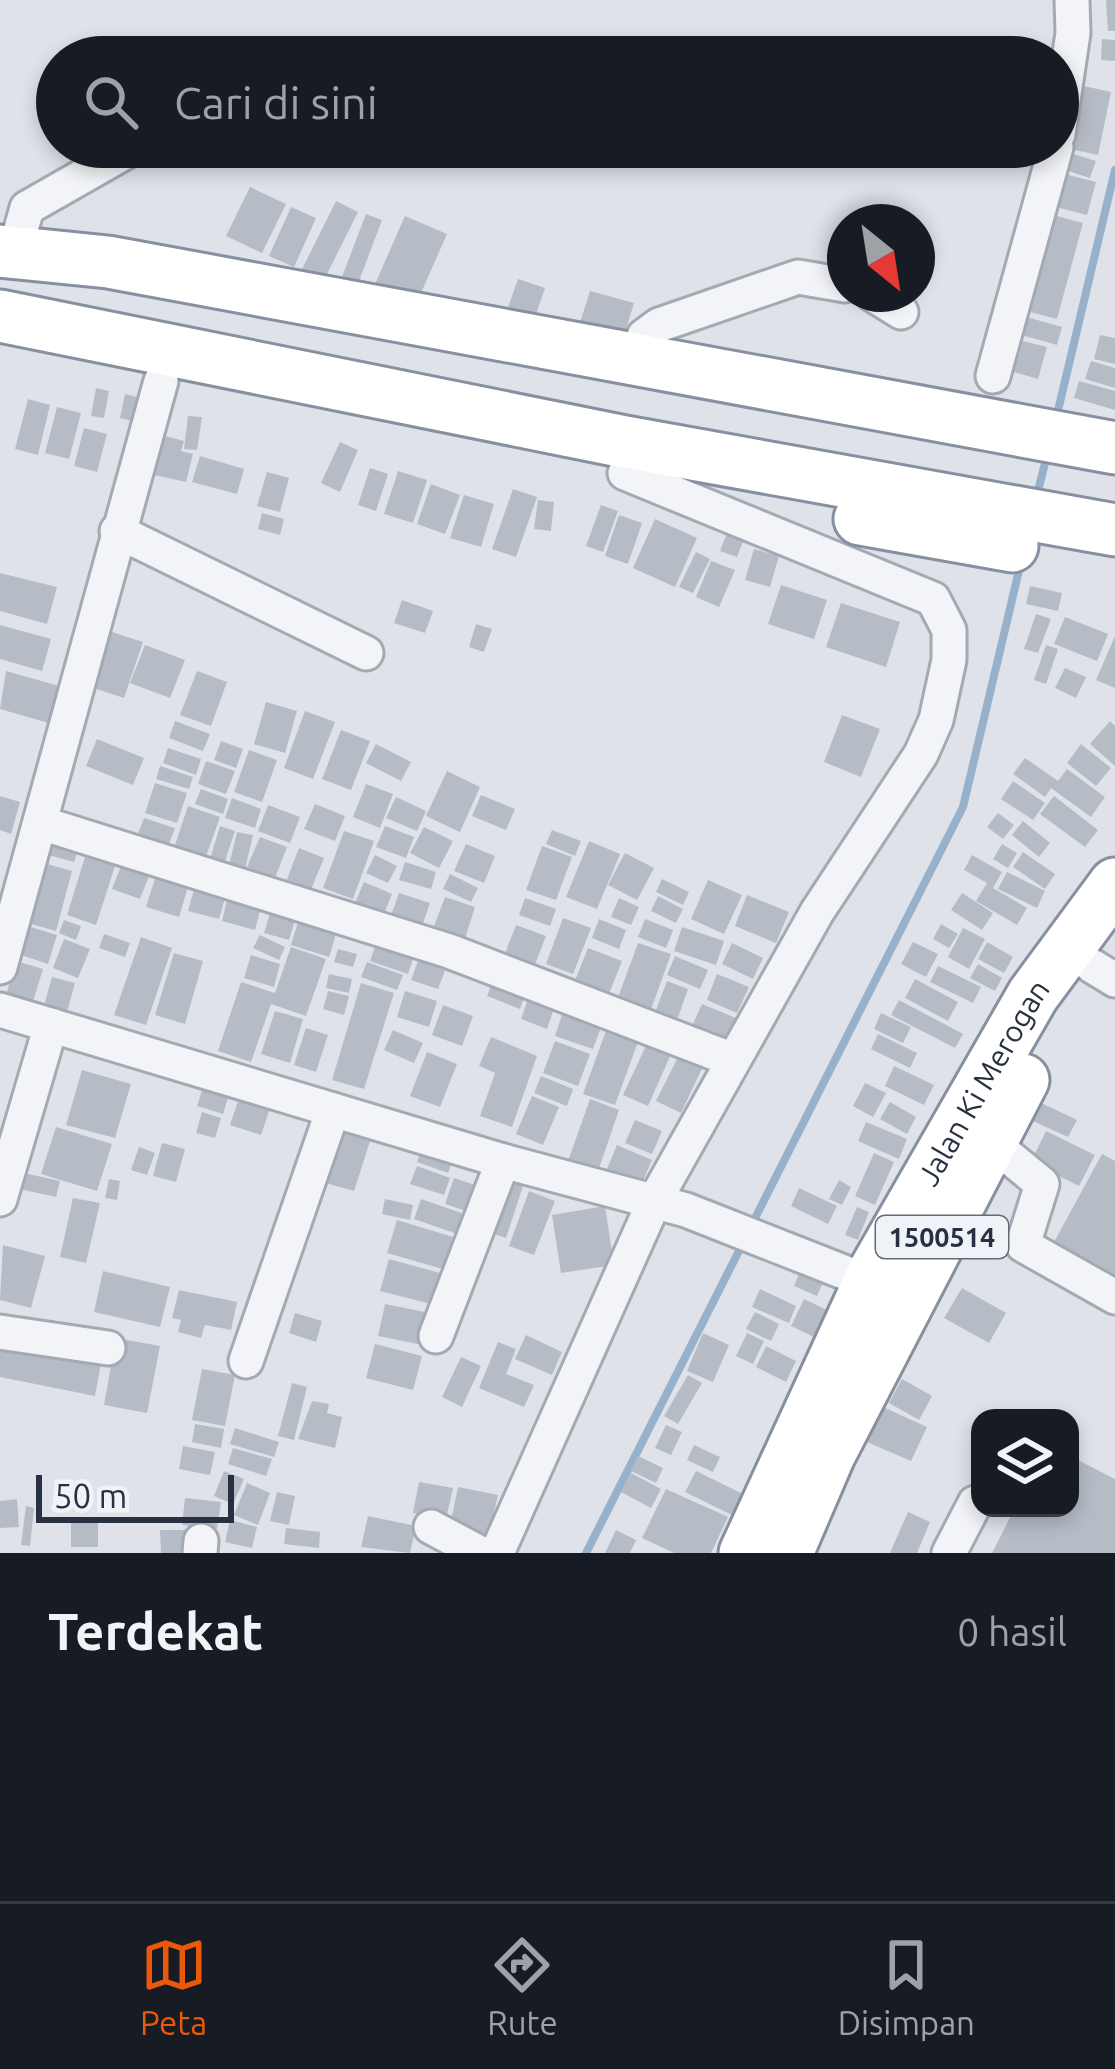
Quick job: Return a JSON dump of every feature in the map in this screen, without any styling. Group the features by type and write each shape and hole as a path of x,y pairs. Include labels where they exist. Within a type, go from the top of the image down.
{"highway":[{"path":"1115,448 108,262 5,263 32,311 625,442 1115,530"},
{"path":"32,311 634,410 1115,496"},
{"path":"0,350 940,535 1115,561"},
{"name":"Jalan Ki Merogan","path":"746,1553 869,1282 1033,995 1115,884"},
{"name":"Jalan Ki Merogan","path":"787,1553 830,1455 1042,1041 1110,967"}],"street":[{"path":"5,263 27,208 97,168"},
{"path":"993,376 1050,168"},
{"path":"640,360 644,336 659,325 799,277 827,281"},
{"path":"0,967 116,531 161,381"},
{"path":"496,1553 670,1206 733,1060 817,912 921,754 940,700 949,630 944,612 915,589 625,473"},
{"path":"116,531 365,653"},
{"path":"40,823 449,951 733,1060"},
{"path":"0,1010 502,1161 670,1206 869,1282"},
{"path":"0,1199 50,1025"},
{"path":"246,1361 333,1109"},
{"path":"992,1142 1042,1184 1023,1245 1115,1297"},
{"path":"436,1336 502,1161"},
{"path":"0,1331 108,1348"},
{"path":"949,1553 971,1511"},
{"path":"430,1527 480,1553"}],"building":[{"path":"1106,0 1115,0 1115,31 1108,31"},
{"path":"1102,39 1115,40 1115,61 1101,60"},
{"path":"1079,85 1111,92 1098,155 1079,151"},
{"path":"1079,156 1096,161 1090,178 1065,170 1079,168"},
{"path":"1065,174 1096,182 1087,215 1056,207"},
{"path":"250,187 286,204 262,253 226,236"},
{"path":"336,201 358,212 322,284 300,273"},
{"path":"291,207 316,218 294,267 269,256"},
{"path":"366,214 382,220 356,289 340,282"},
{"path":"1053,215 1083,223 1057,319 1026,311"},
{"path":"405,216 447,234 417,302 375,284"},
{"path":"518,279 545,288 532,326 505,316"},
{"path":"590,291 634,303 623,339 579,326"},
{"path":"1023,316 1062,327 1057,345 1018,334"},
{"path":"1100,335 1115,338 1115,364 1094,359"},
{"path":"1023,341 1047,347 1038,379 1014,372"},
{"path":"1091,361 1115,368 1115,388 1085,379"},
{"path":"1079,381 1115,391 1115,410 1074,398"},
{"path":"96,388 109,391 104,418 91,416"},
{"path":"125,394 137,397 132,421 120,418"},
{"path":"28,399 50,405 38,455 15,449"},
{"path":"57,407 81,413 69,459 45,453"},
{"path":"188,416 202,417 197,450 184,449"},
{"path":"84,428 107,434 97,472 74,466"},
{"path":"158,434 184,441 181,451 193,454 186,482 150,474"},
{"path":"340,442 358,450 340,492 321,483"},
{"path":"200,456 244,469 237,494 192,482"},
{"path":"370,468 388,474 376,511 358,505"},
{"path":"398,471 427,480 413,523 384,514"},
{"path":"267,472 289,478 280,512 257,506"},
{"path":"431,484 460,495 445,534 417,524"},
{"path":"513,489 537,497 516,557 492,549"},
{"path":"464,495 494,504 481,547 450,538"},
{"path":"538,500 554,502 551,531 534,529"},
{"path":"601,505 618,511 603,552 586,546"},
{"path":"262,513 284,519 280,535 258,529"},
{"path":"619,515 642,523 628,564 605,556"},
{"path":"655,519 697,538 675,587 633,568"},
{"path":"729,528 746,534 737,557 720,551"},
{"path":"754,549 779,556 770,587 745,580"},
{"path":"696,552 710,559 693,593 679,587"},
{"path":"711,561 735,570 719,607 696,597"},
{"path":"0,573 57,587 47,624 0,611"},
{"path":"781,585 827,600 814,639 768,624"},
{"path":"1030,586 1062,593 1058,611 1026,604"},
{"path":"402,600 433,611 425,633 394,623"},
{"path":"841,603 900,622 886,667 826,647"},
{"path":"1036,614 1051,619 1038,653 1024,649"},
{"path":"1065,617 1108,634 1097,661 1054,644"},
{"path":"476,624 492,629 484,652 469,647"},
{"path":"0,625 51,639 42,671 0,659"},
{"path":"103,629 143,642 124,698 85,685"},
{"path":"1115,636 1115,688 1096,680"},
{"path":"145,645 185,660 170,698 130,683"},
{"path":"1046,645 1058,649 1046,684 1034,680"},
{"path":"1065,668 1086,677 1076,698 1055,688"},
{"path":"6,671 63,687 52,724 0,709"},
{"path":"197,671 227,682 211,726 180,715"},
{"path":"266,702 297,711 285,753 254,744"},
{"path":"305,711 335,722 313,779 284,768"},
{"path":"842,715 880,729 861,777 824,762"},
{"path":"175,721 210,734 203,751 169,738"},
{"path":"1110,721 1115,726 1115,766 1090,744"},
{"path":"341,730 370,741 351,790 322,779"},
{"path":"97,739 144,758 133,785 86,766"},
{"path":"221,741 243,749 236,768 214,760"},
{"path":"376,744 411,762 401,781 366,763"},
{"path":"1081,744 1111,768 1096,786 1067,763"},
{"path":"168,748 201,759 196,775 163,763"},
{"path":"249,750 277,760 262,802 234,792"},
{"path":"1025,758 1058,781 1067,769 1105,797 1091,817 1051,788 1045,797 1013,774"},
{"path":"206,761 235,771 226,794 198,784"},
{"path":"160,766 193,777 189,789 156,779"},
{"path":"447,771 480,787 460,832 426,816"},
{"path":"1013,781 1045,803 1033,820 1001,799"},
{"path":"155,783 187,793 177,823 145,813"},
{"path":"366,784 393,794 380,828 353,817"},
{"path":"201,789 228,799 223,814 195,804"},
{"path":"481,795 515,809 506,830 472,816"},
{"path":"0,796 20,802 11,834 0,830"},
{"path":"1054,796 1098,830 1085,847 1040,814"},
{"path":"396,797 426,811 417,831 386,818"},
{"path":"232,798 261,809 255,828 225,818"},
{"path":"315,804 345,816 335,841 304,829"},
{"path":"268,805 300,817 290,843 258,831"},
{"path":"188,806 220,817 203,865 172,854"},
{"path":"998,813 1014,825 1003,839 987,827"},
{"path":"144,818 175,828 167,849 136,839"},
{"path":"1023,821 1050,843 1039,857 1012,835"},
{"path":"220,826 235,831 222,870 208,866"},
{"path":"385,826 414,837 406,858 376,847"},
{"path":"424,827 453,841 439,868 410,853"},
{"path":"49,830 82,839 74,862 41,853"},
{"path":"552,830 581,841 575,856 546,844"},
{"path":"344,831 374,841 353,899 323,888"},
{"path":"237,832 253,835 245,869 229,865"},
{"path":"260,837 287,847 275,878 247,867"},
{"path":"589,841 620,854 597,909 566,897"},
{"path":"466,844 495,856 484,883 454,871"},
{"path":"1002,844 1017,853 1008,868 993,859"},
{"path":"542,846 572,857 556,900 526,890"},
{"path":"299,848 324,858 310,892 286,882"},
{"path":"1023,852 1055,874 1045,889 1013,867"},
{"path":"625,853 654,868 637,900 608,885"},
{"path":"375,855 397,866 388,883 366,873"},
{"path":"972,855 1002,872 993,888 1027,908 1017,925 976,901 987,883 964,870"},
{"path":"85,857 115,866 96,925 67,915"},
{"path":"161,860 193,870 179,917 146,907"},
{"path":"123,861 151,871 140,899 112,889"},
{"path":"40,862 72,871 56,931 24,922"},
{"path":"405,862 436,872 431,889 399,880"},
{"path":"1007,872 1045,891 1037,908 998,889"},
{"path":"450,874 478,888 471,902 443,889"},
{"path":"198,876 229,884 219,919 188,911"},
{"path":"662,879 689,892 683,905 656,892"},
{"path":"708,880 742,895 724,934 691,919"},
{"path":"364,882 392,894 380,924 351,912"},
{"path":"230,888 264,896 255,930 222,921"},
{"path":"399,893 430,903 419,935 388,924"},
{"path":"962,893 993,913 982,930 951,910"},
{"path":"747,895 789,912 776,943 735,926"},
{"path":"658,896 683,909 676,923 651,911"},
{"path":"445,897 475,907 465,938 443,930 456,937 428,942"},
{"path":"525,898 556,909 550,926 519,915"},
{"path":"619,898 639,907 631,925 611,917"},
{"path":"303,906 341,918 329,957 291,945"},
{"path":"270,913 295,920 289,940 264,933"},
{"path":"563,918 591,928 573,974 546,964"},
{"path":"599,919 626,930 619,949 592,938"},
{"path":"645,919 673,930 666,948 638,937"},
{"path":"64,920 81,926 76,940 59,933"},
{"path":"21,924 57,935 48,964 12,952"},
{"path":"941,924 958,934 949,948 933,939"},
{"path":"516,925 546,936 531,975 501,964"},
{"path":"682,927 724,941 716,965 674,951"},
{"path":"963,928 985,939 969,969 948,957"},
{"path":"380,932 418,944 408,974 370,961"},
{"path":"104,934 130,943 125,957 99,948"},
{"path":"260,935 285,947 279,960 253,948"},
{"path":"141,937 172,948 146,1025 114,1015"},
{"path":"64,939 90,949 78,978 53,968"},
{"path":"913,942 938,954 926,977 901,964"},
{"path":"987,942 1013,957 1004,973 978,959"},
{"path":"638,943 671,954 649,1015 616,1003"},
{"path":"732,943 763,958 753,979 722,964"},
{"path":"291,947 326,959 306,1016 271,1004 251,1062 218,1051 241,982 275,993"},
{"path":"588,948 622,961 604,1006 570,993"},
{"path":"338,949 357,954 353,967 334,962"},
{"path":"422,950 449,960 438,989 411,980"},
{"path":"174,953 203,961 185,1024 155,1015"},
{"path":"251,955 280,964 274,987 244,978"},
{"path":"675,956 708,970 700,989 667,975"},
{"path":"16,961 43,969 30,1011 4,1002"},
{"path":"367,962 403,975 397,990 361,977"},
{"path":"978,964 1002,978 995,991 970,978"},
{"path":"938,966 981,987 973,1003 930,982"},
{"path":"496,973 529,985 520,1009 487,996"},
{"path":"329,974 352,979 349,993 326,988"},
{"path":"717,974 749,987 737,1013 707,1000"},
{"path":"52,977 75,983 66,1015 43,1009"},
{"path":"915,979 958,1002 948,1021 905,998"},
{"path":"667,981 688,989 675,1026 653,1018"},
{"path":"361,983 394,993 364,1089 332,1080"},
{"path":"531,990 557,1000 547,1029 521,1019"},
{"path":"328,991 349,996 344,1015 323,1009"},
{"path":"405,991 437,1001 429,1027 397,1017"},
{"path":"567,1000 606,1013 593,1049 555,1036"},
{"path":"899,1000 963,1034 955,1048 891,1015"},
{"path":"702,1004 736,1018 722,1050 688,1035"},
{"path":"443,1005 473,1016 462,1046 432,1035"},
{"path":"275,1011 303,1019 290,1063 261,1054"},
{"path":"881,1013 911,1027 903,1043 874,1029"},
{"path":"611,1017 643,1028 615,1105 583,1094"},
{"path":"306,1028 328,1035 316,1072 294,1065"},
{"path":"393,1030 423,1043 414,1063 384,1050"},
{"path":"878,1034 917,1053 910,1068 871,1049"},
{"path":"651,1035 675,1045 648,1106 623,1095"},
{"path":"491,1037 537,1056 512,1127 480,1116 495,1073 479,1066"},
{"path":"555,1041 590,1054 578,1086 543,1073"},
{"path":"682,1049 706,1060 681,1113 656,1101"},
{"path":"427,1052 457,1064 440,1107 410,1096"},
{"path":"894,1066 934,1085 924,1105 885,1086"},
{"path":"82,1070 131,1084 115,1138 66,1125"},
{"path":"541,1076 573,1089 567,1106 534,1093"},
{"path":"865,1083 886,1093 873,1117 853,1106"},
{"path":"202,1090 228,1098 223,1114 197,1106"},
{"path":"241,1092 272,1102 261,1135 230,1125"},
{"path":"532,1096 559,1107 543,1145 516,1134"},
{"path":"590,1099 619,1110 597,1174 567,1164"},
{"path":"1033,1099 1077,1120 1068,1137 1024,1117"},
{"path":"890,1102 916,1117 907,1134 880,1119"},
{"path":"202,1112 221,1118 215,1138 196,1133"},
{"path":"635,1120 662,1131 652,1154 625,1143"},
{"path":"866,1122 907,1139 899,1159 858,1141"},
{"path":"56,1127 112,1144 97,1191 41,1174"},
{"path":"339,1129 371,1138 354,1191 322,1182"},
{"path":"1046,1131 1095,1155 1079,1186 1031,1162"},
{"path":"162,1143 185,1149 176,1182 153,1176"},
{"path":"424,1143 455,1154 448,1173 417,1162"},
{"path":"617,1145 652,1160 642,1183 607,1169"},
{"path":"139,1147 155,1153 147,1175 131,1170"},
{"path":"874,1153 894,1162 875,1205 855,1196"},
{"path":"1102,1154 1115,1161 1115,1278 1053,1244"},
{"path":"417,1166 450,1178 444,1195 410,1184"},
{"path":"10,1170 60,1181 56,1197 6,1186"},
{"path":"501,1177 524,1183 506,1238 484,1231"},
{"path":"454,1178 481,1187 472,1213 445,1204"},
{"path":"109,1179 120,1181 117,1200 105,1198"},
{"path":"839,1180 851,1187 842,1205 829,1199"},
{"path":"799,1188 837,1206 828,1224 791,1206"},
{"path":"529,1191 555,1201 534,1255 509,1246"},
{"path":"73,1198 100,1203 86,1263 60,1257"},
{"path":"385,1199 413,1205 410,1220 382,1214"},
{"path":"421,1199 473,1217 466,1237 414,1219"},
{"path":"605,1206 614,1265 561,1273 552,1215"},
{"path":"857,1207 869,1212 858,1240 845,1235"},
{"path":"397,1220 463,1240 453,1272 387,1253"},
{"path":"3,1245 45,1256 31,1308 0,1300"},
{"path":"389,1259 440,1273 431,1304 380,1291"},
{"path":"805,1259 829,1269 817,1296 794,1286"},
{"path":"103,1271 170,1287 160,1327 94,1312"},
{"path":"962,1288 1006,1313 989,1343 944,1318"},
{"path":"760,1289 796,1306 789,1323 752,1307"},
{"path":"179,1290 237,1302 231,1330 205,1325 201,1338 178,1332 181,1320 172,1318"},
{"path":"804,1299 827,1310 814,1337 791,1326"},
{"path":"385,1304 430,1313 423,1345 378,1336"},
{"path":"755,1312 779,1324 771,1341 746,1329"},
{"path":"295,1313 322,1321 316,1342 289,1333"},
{"path":"703,1333 729,1345 713,1382 687,1371"},
{"path":"747,1333 764,1341 753,1364 736,1356"},
{"path":"526,1335 562,1352 552,1375 515,1359"},
{"path":"0,1337 102,1358 95,1396 0,1377"},
{"path":"116,1338 160,1346 147,1413 104,1405"},
{"path":"498,1342 516,1349 506,1374 534,1385 524,1407 479,1388"},
{"path":"375,1344 422,1356 413,1390 366,1378"},
{"path":"766,1346 796,1361 786,1382 756,1367"},
{"path":"461,1357 481,1366 462,1407 442,1397"},
{"path":"202,1369 235,1375 225,1426 192,1420"},
{"path":"688,1375 702,1383 678,1424 664,1416"},
{"path":"902,1379 932,1396 919,1420 889,1403"},
{"path":"292,1383 307,1387 294,1440 278,1436"},
{"path":"312,1401 329,1404 327,1413 342,1417 335,1448 298,1439"},
{"path":"883,1407 927,1427 911,1461 867,1442"},
{"path":"195,1424 224,1429 221,1448 192,1442"},
{"path":"666,1425 682,1432 671,1455 655,1448"},
{"path":"235,1428 279,1442 274,1457 230,1444"},
{"path":"694,1445 720,1457 713,1472 687,1460"},
{"path":"183,1446 215,1452 210,1475 179,1469"},
{"path":"233,1448 272,1459 266,1476 228,1464"},
{"path":"638,1456 663,1468 656,1483 631,1471"},
{"path":"1079,1461 1115,1479 1115,1553 992,1553 1010,1517 1079,1517"},
{"path":"224,1471 244,1479 233,1504 214,1496"},
{"path":"696,1471 745,1495 734,1516 685,1492"},
{"path":"631,1473 661,1489 651,1508 621,1492"},
{"path":"419,1482 453,1488 446,1519 413,1513"},
{"path":"247,1483 270,1493 258,1525 234,1515"},
{"path":"458,1487 498,1495 489,1534 450,1526"},
{"path":"666,1489 728,1517 711,1553 674,1553 642,1538"},
{"path":"277,1492 295,1496 289,1525 270,1521"},
{"path":"185,1498 221,1502 217,1529 182,1525"},
{"path":"17,1499 19,1527 0,1528 0,1501"},
{"path":"26,1506 34,1508 30,1546 21,1545"},
{"path":"908,1512 930,1522 917,1553 890,1553"},
{"path":"368,1516 416,1526 410,1553 361,1547"},
{"path":"71,1518 98,1519 98,1547 71,1547"},
{"path":"230,1520 257,1527 252,1548 225,1542"},
{"path":"286,1528 320,1532 319,1548 284,1544"},
{"path":"160,1530 186,1530 186,1553 161,1553"},
{"path":"616,1530 636,1540 630,1553 605,1553"}],"waterway":[{"path":"1056,419 1115,170"},
{"path":"1037,495 1048,451"},
{"path":"750,1228 963,807 1021,562"},
{"path":"586,1553 744,1241"}]}
